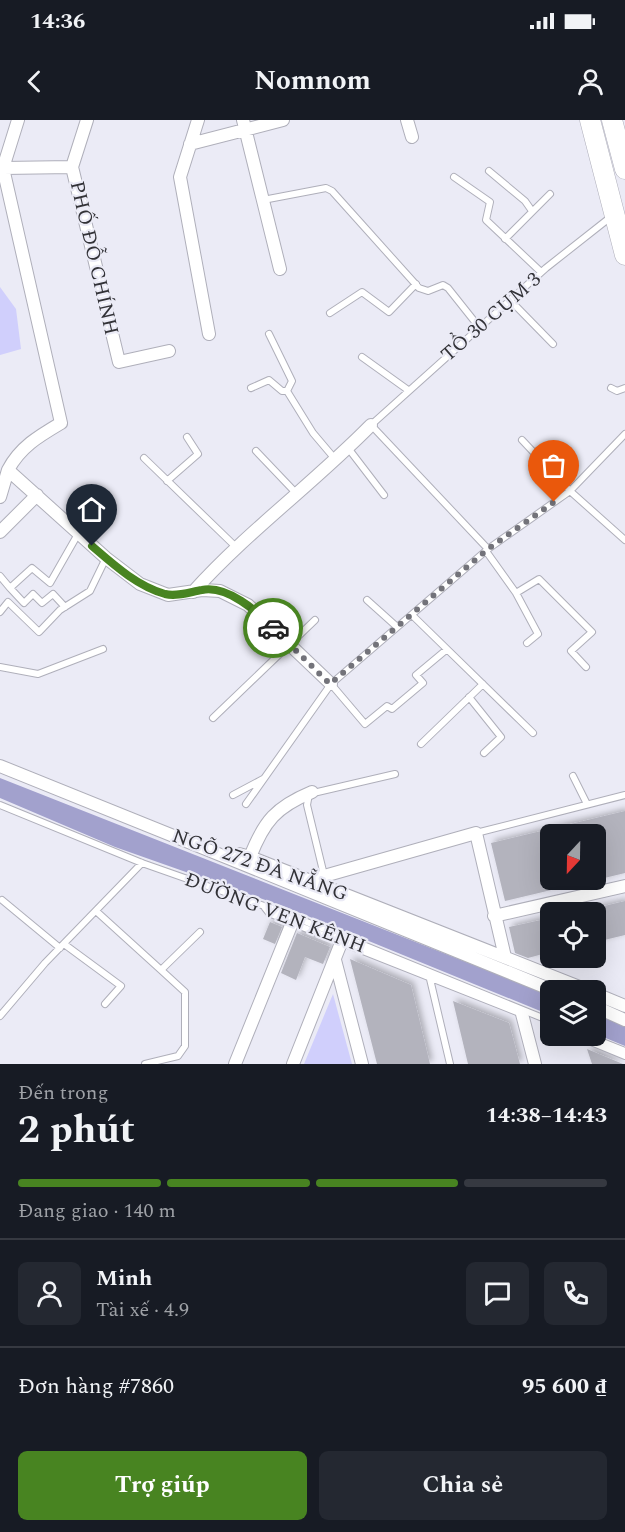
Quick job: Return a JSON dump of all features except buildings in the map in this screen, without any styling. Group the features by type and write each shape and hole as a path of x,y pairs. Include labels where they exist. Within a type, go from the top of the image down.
{"main road":[{"path":"590,120 625,255"},
{"path":"612,120 625,169"}],"street":[{"path":"0,497 13,460 28,444 61,423 3,168 18,120"},
{"name":"PHỐ ĐỖ CHÍNH","path":"87,120 72,167 119,362 169,351"},
{"path":"198,120 180,177 209,334"},
{"path":"190,144 244,125 284,120"},
{"path":"407,120 412,137"},
{"path":"244,125 280,269"},
{"path":"3,168 72,167"},
{"name":"TỔ 30 CỤM 3","path":"191,593 236,547 336,460 372,425"},
{"path":"8,470 106,558 140,584 168,595 202,590 220,591 248,605 330,684"},
{"path":"0,532 37,495"},
{"name":"NGÕ 272 ĐÀ NẴNG","path":"0,766 232,860 239,854 250,857 562,980"},
{"path":"250,857 262,828 286,803 312,792"},
{"path":"310,880 476,833 505,957"},
{"path":"232,860 540,985"},
{"path":"494,916 625,886"},
{"path":"236,1064 292,923"},
{"path":"293,1064 341,943"},
{"path":"335,960 362,1064"},
{"path":"606,998 625,1006"},
{"path":"606,1012 625,1020"},
{"path":"522,1014 535,1064"}],"lane":[{"path":"489,171 525,201 532,211"},
{"path":"454,177 490,202 486,220 541,273"},
{"path":"264,200 326,188 416,284 428,291 443,285 448,288 479,327"},
{"path":"505,238 519,227 550,194"},
{"name":"TỔ 30 CỤM 3","path":"372,425 408,390 541,273 614,215"},
{"path":"330,313 362,292 389,312 416,284"},
{"path":"510,300 553,344"},
{"path":"269,334 292,381 287,391"},
{"path":"362,357 408,390"},
{"path":"250,388 269,380 282,391 287,391"},
{"path":"611,388 617,391 625,388"},
{"path":"287,391 313,433 336,460"},
{"path":"372,425 487,550 516,594 538,634 527,643"},
{"path":"246,804 330,684 487,550 570,491 625,434"},
{"path":"167,481 198,454 187,437"},
{"path":"522,440 570,491 625,540"},
{"path":"348,448 384,495"},
{"path":"256,451 296,493"},
{"path":"144,458 236,547"},
{"path":"10,588 32,568 50,583 78,533"},
{"path":"0,612 8,602 39,632 65,607 90,591 106,558"},
{"path":"0,576 24,603 33,594 42,603 53,594 65,607"},
{"path":"516,594 538,579 592,632 571,651 586,667"},
{"path":"367,600 396,626"},
{"path":"412,615 533,733"},
{"path":"213,718 315,620"},
{"path":"0,667 38,674 103,649"},
{"path":"330,684 365,724 387,706 392,710 423,683 417,675 446,650"},
{"path":"421,744 483,684"},
{"path":"469,697 501,737 484,753"},
{"path":"324,875 307,805 312,792 395,774"},
{"path":"573,776 586,804"},
{"path":"233,795 266,777"},
{"path":"476,833 625,795"},
{"name":"ĐƯỜNG VEN KÊNH","path":"0,805 267,910 292,923 430,979 540,1020"},
{"path":"0,1016 62,946 142,862"},
{"path":"2,900 62,946 121,986 105,1004"},
{"name":"ĐƯỜNG VEN KÊNH","path":"267,910 287,914 540,1019"},
{"path":"96,911 185,992 185,1046 178,1056 145,1064"},
{"path":"161,970 200,932"},
{"path":"430,979 450,1064"},
{"path":"606,1043 625,1051"},
{"path":"601,1046 625,1056"}],"shaded area":[{"path":"0,287 16,309 21,349 0,355"},
{"path":"0,778 540,991 540,1011 288,908 115,847 0,798"},
{"path":"333,994 352,1064 304,1064"},
{"path":"606,1018 625,1026 625,1046 606,1038"}],"way so far":[{"path":"273,628 330,684 488,549 554,502"}],"route":[{"path":"92,546 140,584 168,595 210,589 220,591 248,605 273,628"}]}
